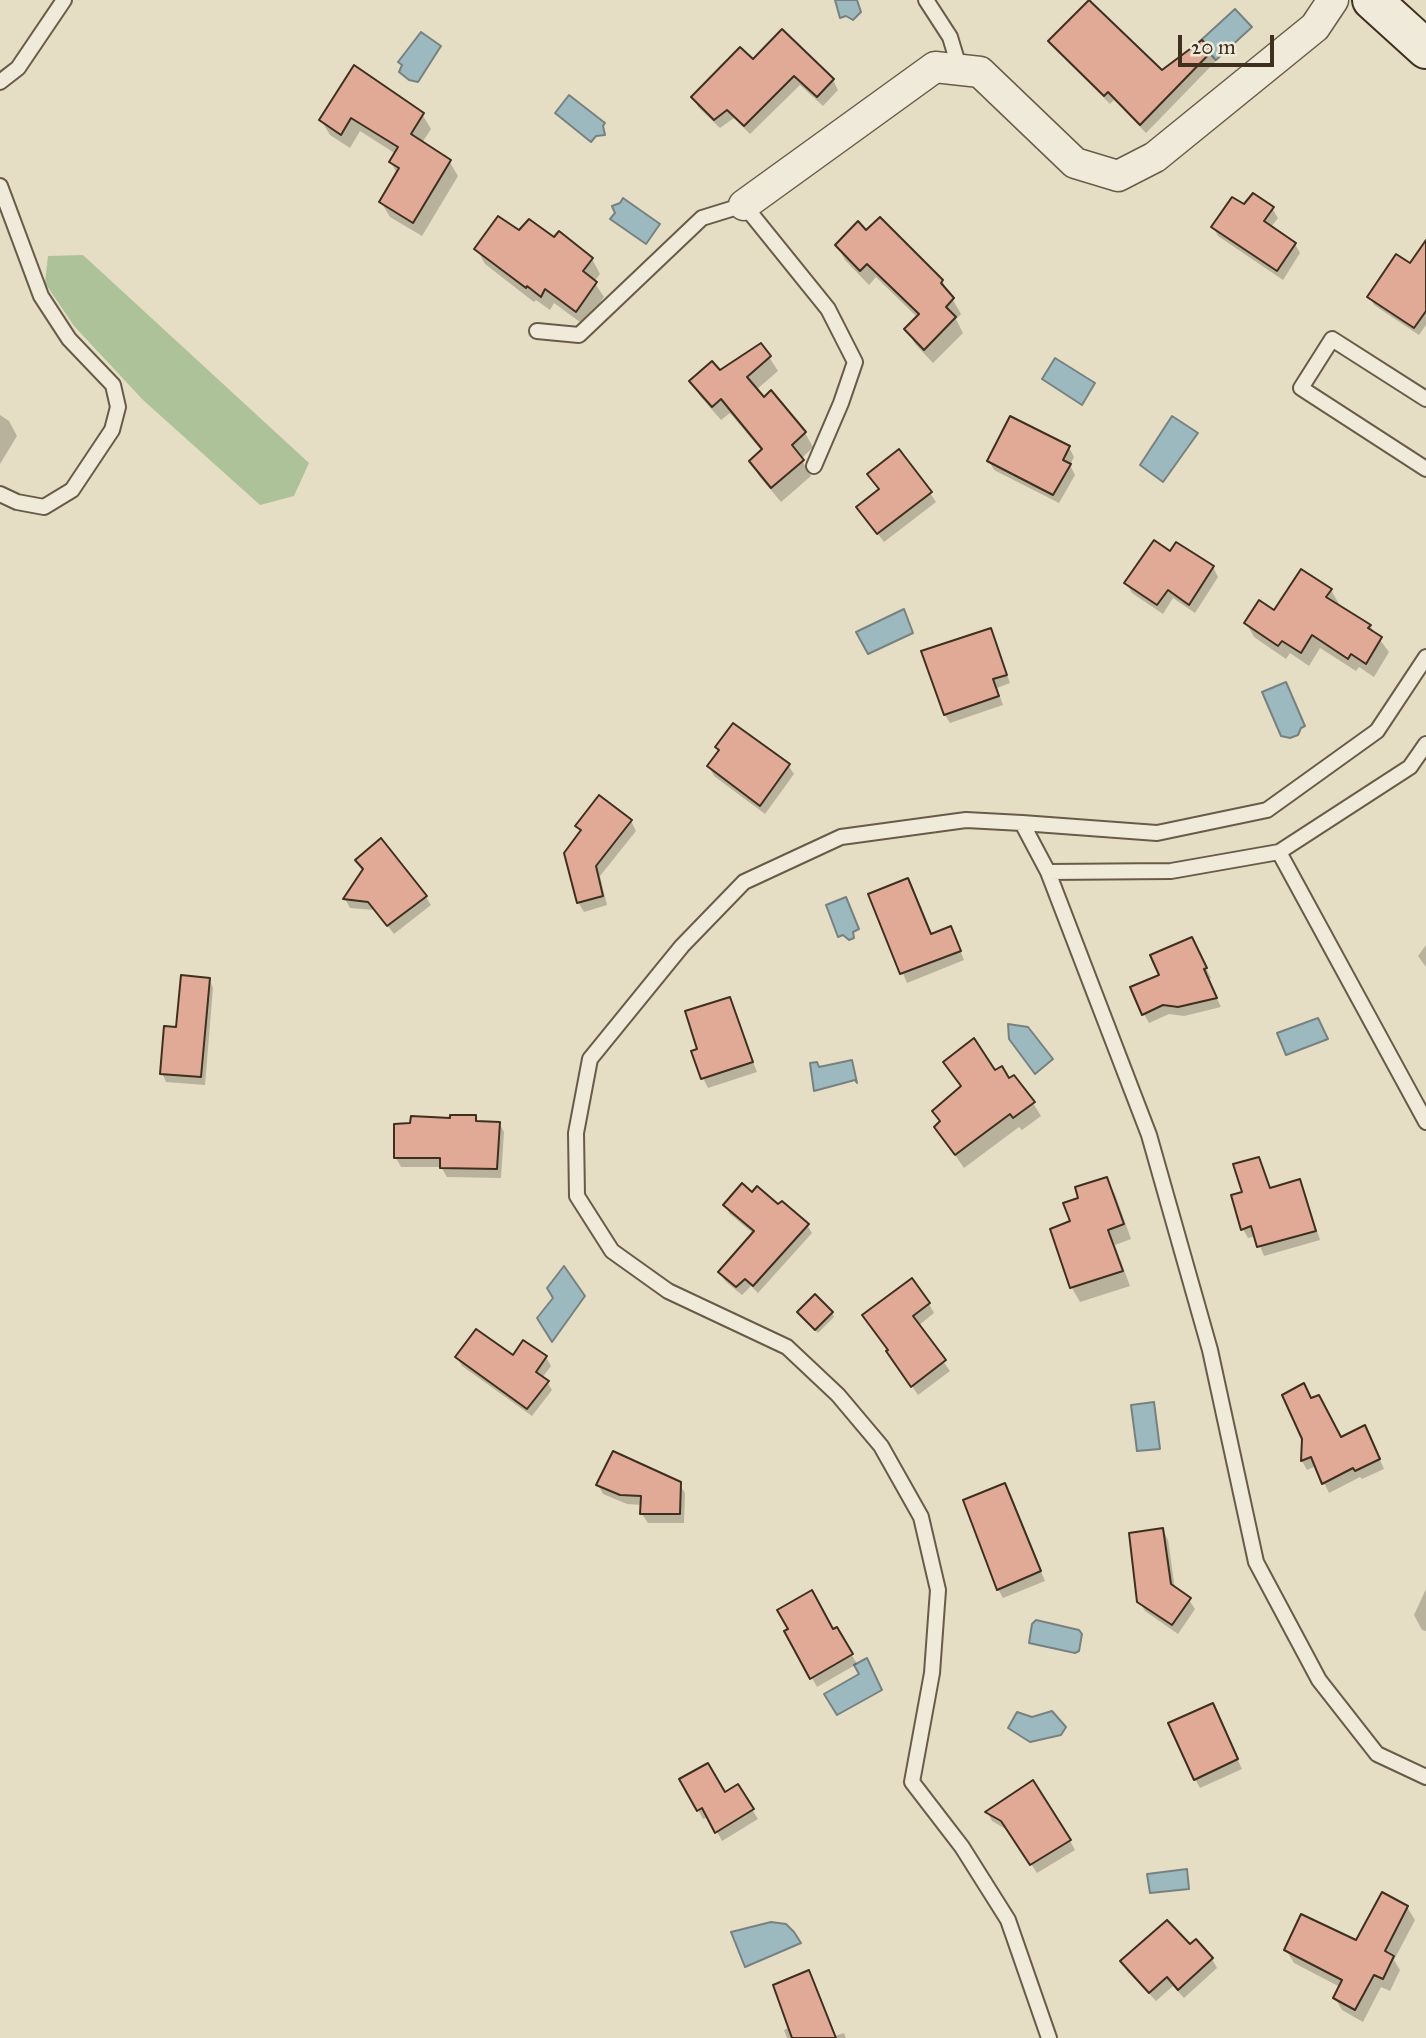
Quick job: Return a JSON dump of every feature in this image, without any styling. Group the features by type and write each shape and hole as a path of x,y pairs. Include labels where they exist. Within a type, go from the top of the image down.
{"main road":[{"path":"1375,1 1426,49"}],"street":[{"path":"744,205 935,67 980,72 1074,163 1118,176 1155,157 1315,27 1333,0"}],"lane":[{"path":"0,82 18,68 64,0"},
{"path":"926,0 950,37 960,70"},
{"path":"0,186 41,296 69,339 113,385 118,407 112,430 72,490 44,507 17,502 0,494"},
{"path":"537,331 579,335 702,218 744,205 828,309 855,362 814,466"},
{"path":"1426,399 1332,339 1301,388 1426,469"},
{"path":"1049,2038 1008,1920 962,1847 912,1782 932,1673 938,1590 920,1517 881,1446 838,1395 787,1347 668,1291 611,1251 577,1196 576,1133 590,1059 682,946 744,882 841,837 965,820 1157,833 1268,810 1377,731 1426,657"},
{"path":"1048,872 1171,871 1279,852 1410,767 1426,744"},
{"path":"1022,823 1048,872 1149,1135 1210,1350 1256,1562 1319,1680 1369,1744 1377,1754 1426,1777"},
{"path":"1279,852 1426,1122"}],"green space":[{"path":"83,255 309,463 294,496 260,505 143,400 74,326 45,283 48,256"}],"water":[{"path":"835,0 857,0 861,12 853,20 846,16 840,18"},
{"path":"1235,9 1252,27 1216,60 1199,42"},
{"path":"421,32 441,46 418,82 409,80 399,72 402,65 398,62"},
{"path":"569,95 605,123 605,135 596,136 591,142 555,113"},
{"path":"623,198 660,224 646,244 610,219 615,213 612,206 620,203"},
{"path":"1055,358 1095,383 1082,405 1042,379"},
{"path":"1172,416 1198,433 1163,482 1140,465"},
{"path":"904,609 913,633 868,654 856,632"},
{"path":"1286,682 1305,726 1298,735 1290,738 1281,736 1262,692"},
{"path":"846,897 859,929 853,932 854,938 849,940 843,935 838,937 826,905"},
{"path":"1318,1018 1328,1039 1286,1055 1277,1033"},
{"path":"1008,1024 1028,1027 1053,1059 1035,1074 1009,1039"},
{"path":"852,1060 857,1083 855,1080 814,1091 810,1063 817,1062 819,1067"},
{"path":"564,1266 585,1296 552,1342 537,1318 553,1298 547,1288"},
{"path":"1154,1402 1160,1449 1137,1451 1131,1405"},
{"path":"1036,1620 1079,1630 1082,1634 1079,1651 1075,1653 1029,1643 1032,1624"},
{"path":"867,1658 882,1690 837,1715 824,1694 859,1674 854,1665"},
{"path":"1052,1711 1066,1727 1061,1735 1030,1742 1008,1728 1017,1712 1032,1717"},
{"path":"1187,1869 1189,1889 1150,1893 1147,1874"},
{"path":"771,1922 786,1924 801,1943 745,1967 731,1932"}],"building":[{"path":"1089,0 1162,70 1202,40 1212,51 1140,125 1108,92 1104,96 1048,41"},
{"path":"782,29 834,79 817,97 794,76 744,126 727,110 714,120 691,97 740,47 753,59"},
{"path":"354,65 424,113 411,134 451,160 413,223 379,202 399,168 389,162 398,147 351,118 341,135 319,120"},
{"path":"1253,193 1274,207 1264,221 1296,243 1277,271 1211,227 1232,197 1244,204"},
{"path":"498,216 519,230 529,219 554,237 559,231 593,258 583,271 597,282 576,312 545,289 541,297 527,286 526,288 474,249"},
{"path":"880,217 943,280 941,283 954,298 946,307 956,317 924,350 904,329 919,314 867,264 860,271 835,245 858,221 866,230"},
{"path":"1426,240 1426,311 1414,328 1367,297 1396,254 1410,263"},
{"path":"761,343 771,356 747,377 764,397 771,390 806,432 792,445 804,460 771,488 749,461 762,449 721,399 712,407 689,381 712,361 720,370"},
{"path":"1010,416 1070,446 1063,460 1071,464 1053,495 987,461"},
{"path":"899,449 932,492 877,534 856,507 879,489 867,474"},
{"path":"1154,540 1170,551 1176,542 1214,566 1189,605 1168,590 1157,605 1124,583"},
{"path":"1301,569 1332,589 1326,597 1371,625 1368,628 1382,637 1366,664 1351,654 1348,659 1312,635 1301,653 1282,641 1278,646 1244,623 1259,600 1274,610"},
{"path":"991,628 1007,675 993,679 999,696 944,715 921,651"},
{"path":"733,723 790,764 760,806 707,766 719,750 715,747"},
{"path":"599,795 632,820 596,866 603,896 577,903 564,853 581,830 575,826"},
{"path":"381,838 427,896 387,926 368,902 343,899 363,869 355,860"},
{"path":"908,878 931,934 951,926 961,951 900,974 868,894"},
{"path":"1192,937 1207,968 1204,969 1217,998 1178,1007 1163,1005 1142,1015 1130,987 1159,975 1150,955"},
{"path":"181,975 210,978 201,1077 160,1074 164,1026 176,1027"},
{"path":"730,997 753,1062 701,1079 691,1051 697,1049 685,1011"},
{"path":"974,1038 995,1070 1002,1066 1009,1078 1014,1075 1035,1102 1013,1118 1010,1114 955,1155 934,1127 940,1121 932,1111 961,1086 943,1062"},
{"path":"450,1115 476,1115 476,1121 500,1122 497,1169 440,1168 440,1158 394,1158 394,1124 410,1123 411,1116 450,1118"},
{"path":"1259,1157 1270,1188 1300,1179 1316,1231 1257,1247 1251,1226 1241,1230 1231,1195 1242,1192 1233,1164"},
{"path":"1107,1177 1124,1224 1108,1230 1123,1271 1070,1288 1050,1229 1070,1221 1063,1203 1078,1198 1075,1187"},
{"path":"742,1183 752,1192 757,1186 778,1204 782,1201 809,1224 753,1286 745,1279 736,1287 718,1272 754,1231 723,1205"},
{"path":"912,1278 930,1303 913,1316 946,1360 911,1387 862,1315"},
{"path":"815,1294 833,1312 815,1330 797,1312"},
{"path":"476,1329 513,1355 523,1340 547,1356 536,1372 549,1381 527,1409 455,1357"},
{"path":"1304,1383 1311,1398 1319,1395 1341,1437 1365,1425 1380,1459 1355,1471 1353,1468 1322,1484 1311,1457 1301,1461 1302,1439 1282,1395"},
{"path":"613,1451 681,1482 680,1514 640,1514 641,1496 620,1495 596,1485"},
{"path":"1005,1483 1041,1571 997,1590 963,1500"},
{"path":"1163,1528 1171,1584 1191,1598 1172,1625 1137,1602 1129,1533"},
{"path":"812,1590 833,1629 837,1627 853,1654 810,1679 784,1631 788,1629 777,1610"},
{"path":"1213,1703 1238,1759 1194,1780 1168,1723"},
{"path":"708,1763 725,1792 738,1784 754,1809 715,1833 702,1808 697,1811 679,1779"},
{"path":"1033,1780 1071,1840 1030,1865 1001,1821 985,1812"},
{"path":"1382,1892 1408,1906 1385,1951 1394,1956 1383,1979 1374,1975 1355,2010 1333,1998 1342,1980 1284,1950 1301,1914 1356,1940"},
{"path":"1167,1920 1190,1944 1196,1939 1213,1958 1178,1990 1167,1977 1149,1993 1120,1961"},
{"path":"809,1970 836,2038 792,2038 773,1985"}]}
